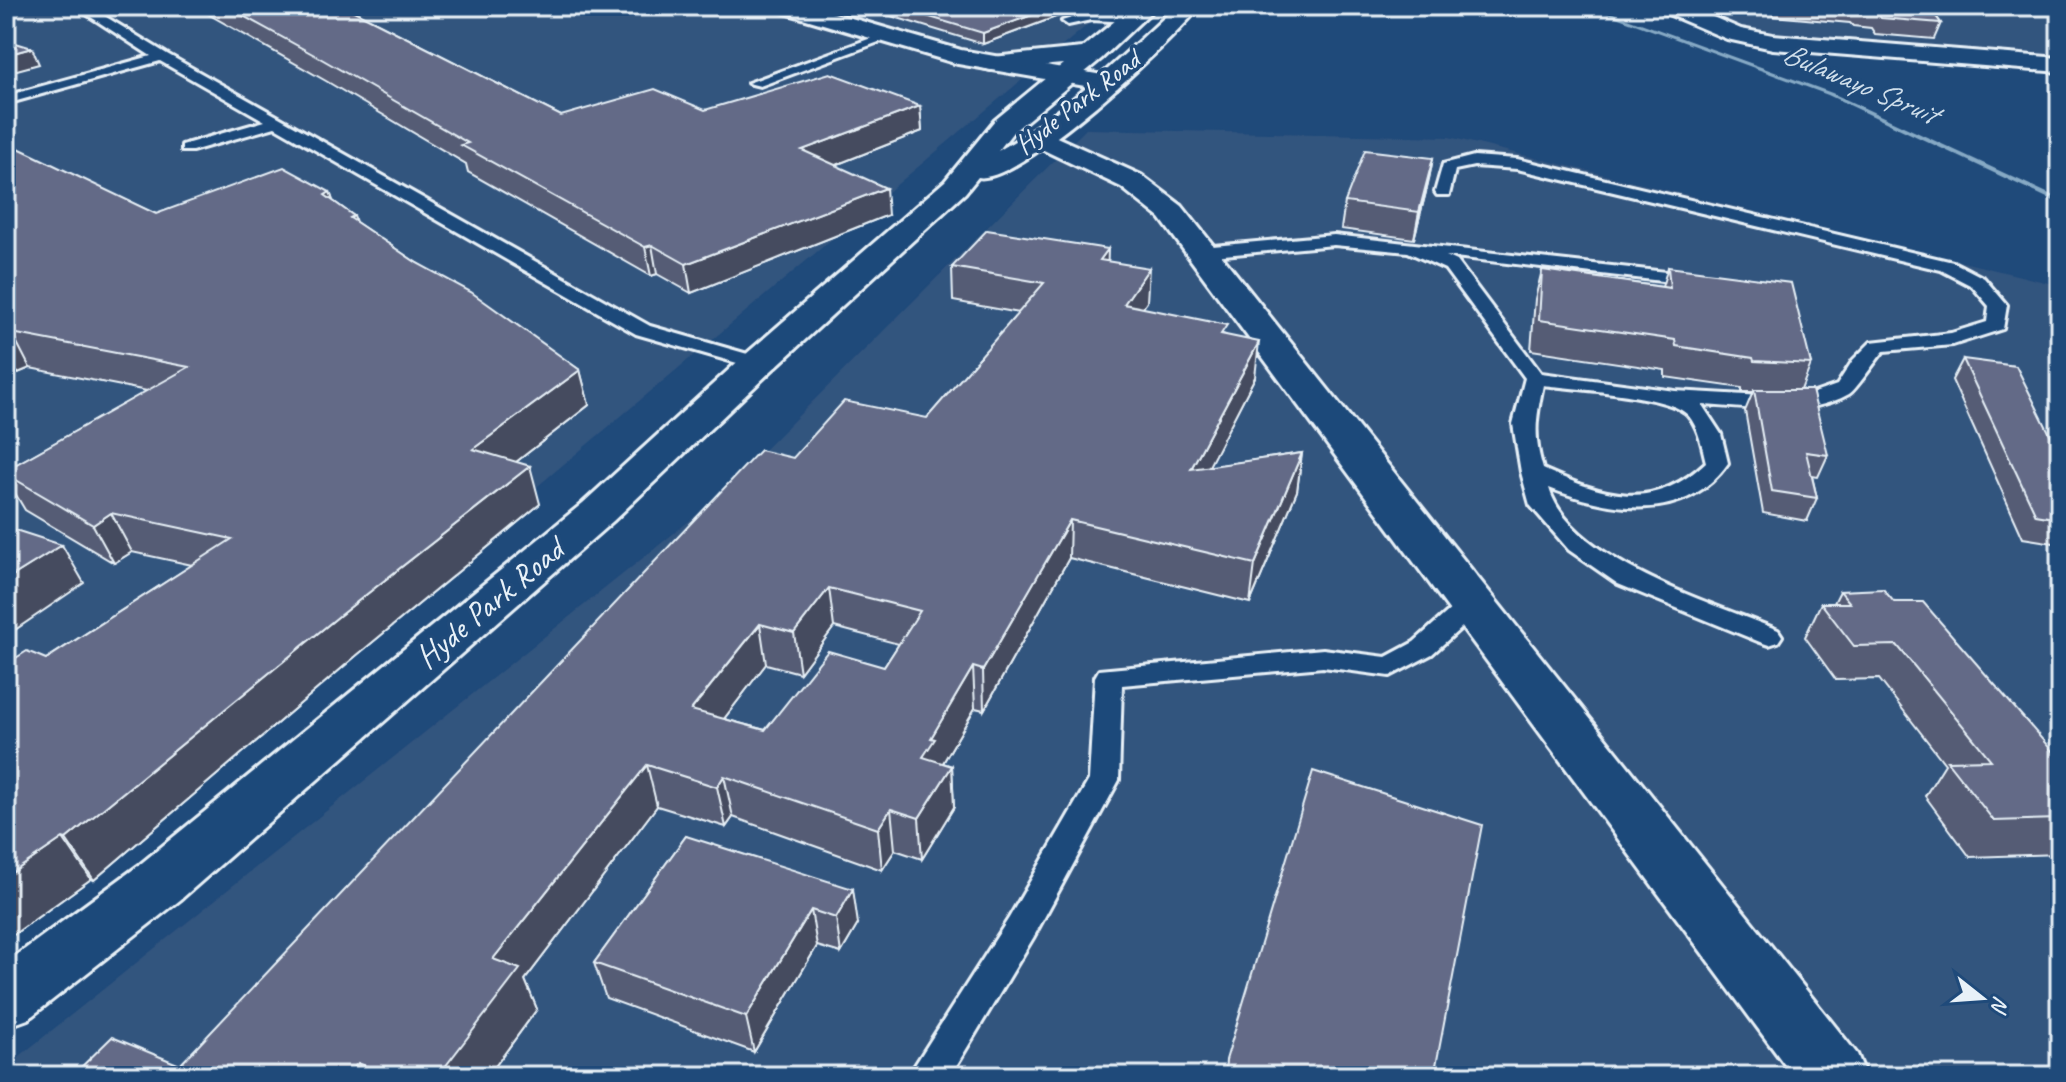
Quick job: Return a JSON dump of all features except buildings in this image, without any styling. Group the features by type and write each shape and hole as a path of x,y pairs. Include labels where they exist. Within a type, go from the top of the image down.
{"street":[{"path":"787,6 986,63 1108,83"},
{"name":"Hyde Park Road","path":"6,999 159,883 598,512 758,363 955,187 1039,120 1108,83 1189,6"},
{"path":"1669,6 1735,34 1773,42 2060,65"},
{"path":"1135,16 1166,29"},
{"name":"Hyde Park Road","path":"955,187 1004,126 1039,120 1067,76 1135,16"},
{"path":"986,63 1093,54"},
{"path":"986,63 1027,89 1039,120 1141,188 1171,212 1833,1076"}],"lane":[{"path":"80,6 162,57 643,330 758,363"},
{"path":"1068,21 1091,16 1135,16"},
{"path":"755,83 889,36"},
{"path":"6,100 162,57"},
{"path":"187,148 278,122"},
{"path":"1412,247 1451,265 1535,378 1675,397 1802,404 1844,389 1860,364 1878,346 1953,339 1996,325 1998,305 1978,282 1947,266 1517,164 1474,161 1448,167 1443,192"},
{"path":"1202,252 1334,240 1707,281"},
{"path":"1535,378 1524,424 1532,472 1542,505 1578,545 1627,578 1769,636"},
{"path":"1532,472 1571,490 1610,501 1661,501 1699,485 1717,463 1710,434 1696,410 1675,397"},
{"path":"926,1076 934,1069 1021,928 1104,780 1109,677 1323,658 1390,667 1423,648 1472,604"}],"shaded area":[{"path":"6,6 1110,6 391,609 6,884"},
{"path":"1647,6 2060,6 2060,70 1753,45 1698,30"},
{"path":"1086,129 1449,137 2057,285 2060,294 2060,1076 6,1076 6,1067 708,506"}],"waterway":[{"name":"Bulawayo Spruit","path":"1589,6 1830,94 2060,202"}]}
